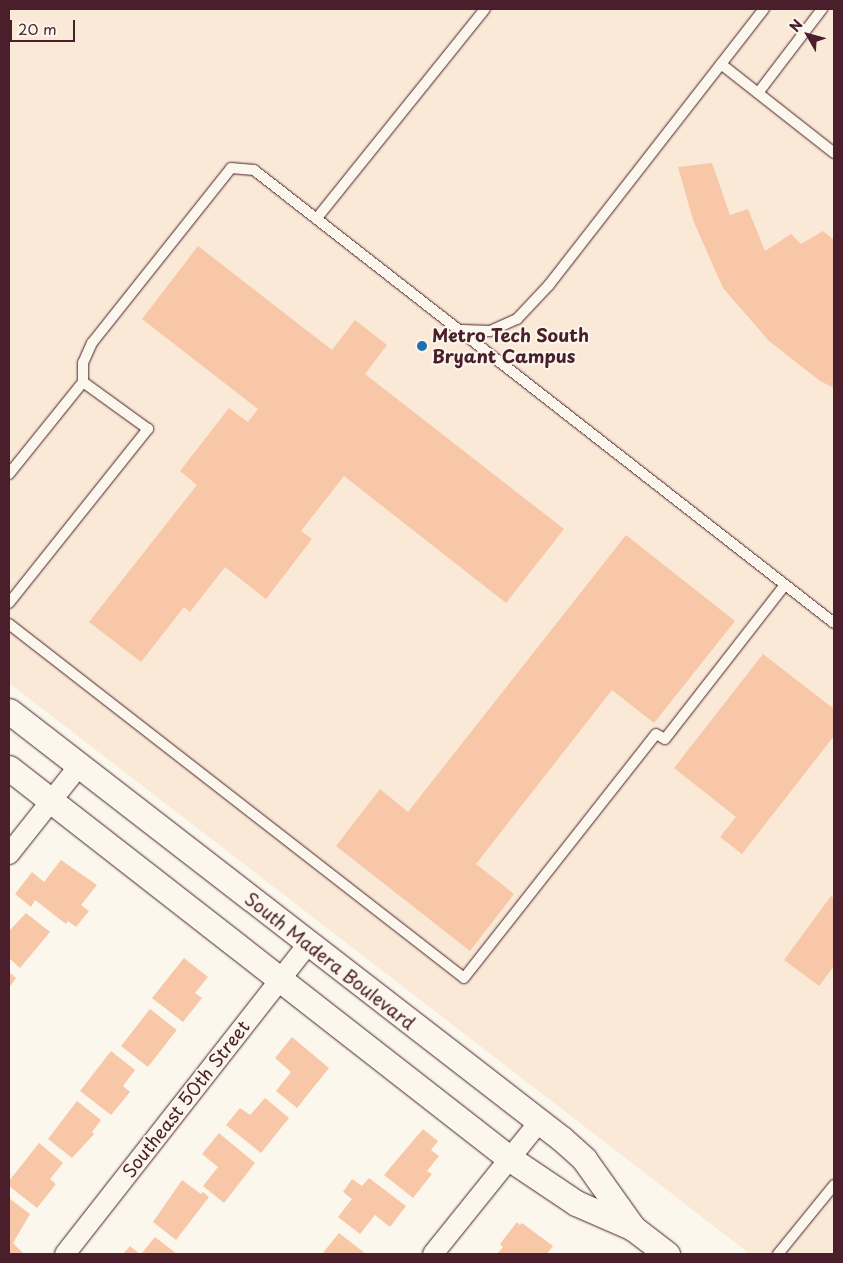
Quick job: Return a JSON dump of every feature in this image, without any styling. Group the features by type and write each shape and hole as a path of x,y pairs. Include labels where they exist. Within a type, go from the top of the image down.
{"street":[{"name":"South Madera Boulevard","path":"9,711 307,944 539,1122 584,1159 633,1228"},
{"path":"9,854 79,766"},
{"name":"South Madera Boulevard","path":"9,768 509,1158 576,1203 633,1228 667,1254"},
{"name":"Southeast 50th Street","path":"65,1254 307,944"},
{"path":"433,1254 539,1122"}],"lane":[{"path":"317,218 484,9"},
{"path":"462,330 490,331 517,319 549,285 764,9"},
{"path":"758,93 822,9"},
{"path":"721,64 834,152"},
{"path":"9,474 83,382 82,363 92,343 231,168 254,170 462,330 834,623"},
{"path":"9,603 148,429 83,382"},
{"path":"9,624 464,978 656,734 665,739 785,585"},
{"path":"778,1254 834,1185"}],"shaded area":[{"name":"Metro Tech South Bryant Campus","path":"9,9 834,9 834,1254 750,1254 9,683"}],"building":[{"path":"712,163 730,215 748,209 765,251 791,234 801,244 823,231 834,240 834,388 820,381 769,341 723,288 693,220 678,167"},
{"path":"198,246 332,350 355,320 387,345 365,374 564,529 506,603 344,476 301,531 312,539 266,599 225,567 190,612 184,607 141,662 89,622 197,485 180,471 229,408 248,422 258,409 142,319"},
{"path":"626,535 735,621 654,723 612,690 476,864 514,894 470,951 336,846 380,789 408,812"},
{"path":"763,654 834,709 834,736 742,854 720,837 736,817 674,768"},
{"path":"61,860 97,885 81,905 89,911 76,927 68,921 66,924 35,900 31,907 15,894 32,872 44,882"},
{"path":"831,896 834,898 834,966 819,986 784,960"},
{"path":"26,913 50,932 20,968 9,958 9,931"},
{"path":"184,958 208,977 195,993 202,998 183,1022 152,998"},
{"path":"9,972 16,978 9,988"},
{"path":"150,1009 177,1030 148,1067 121,1046"},
{"path":"292,1037 329,1068 297,1108 276,1091 291,1072 275,1058"},
{"path":"111,1051 135,1070 123,1086 130,1092 111,1115 80,1091"},
{"path":"265,1098 289,1118 261,1153 226,1125 240,1108 250,1115"},
{"path":"77,1101 101,1120 92,1132 94,1134 72,1158 48,1139"},
{"path":"423,1129 438,1141 431,1150 439,1156 427,1171 432,1174 413,1198 384,1175"},
{"path":"219,1133 255,1163 224,1203 203,1186 218,1167 202,1154"},
{"path":"39,1143 63,1163 50,1179 56,1184 37,1208 9,1186 9,1181"},
{"path":"369,1178 406,1206 390,1227 375,1215 360,1234 338,1217 352,1199 343,1192 352,1179 362,1186"},
{"path":"182,1180 201,1194 203,1192 209,1197 176,1240 153,1222"},
{"path":"9,1198 30,1214 13,1243 24,1254 9,1254"},
{"path":"517,1222 520,1225 522,1223 553,1246 547,1254 497,1254 503,1247 500,1244"},
{"path":"339,1233 366,1254 322,1254"},
{"path":"155,1237 177,1254 141,1254"},
{"path":"130,1246 140,1254 123,1254"}],"place":[{"name":"Metro Tech South Bryant Campus","path":"422,346"}]}
